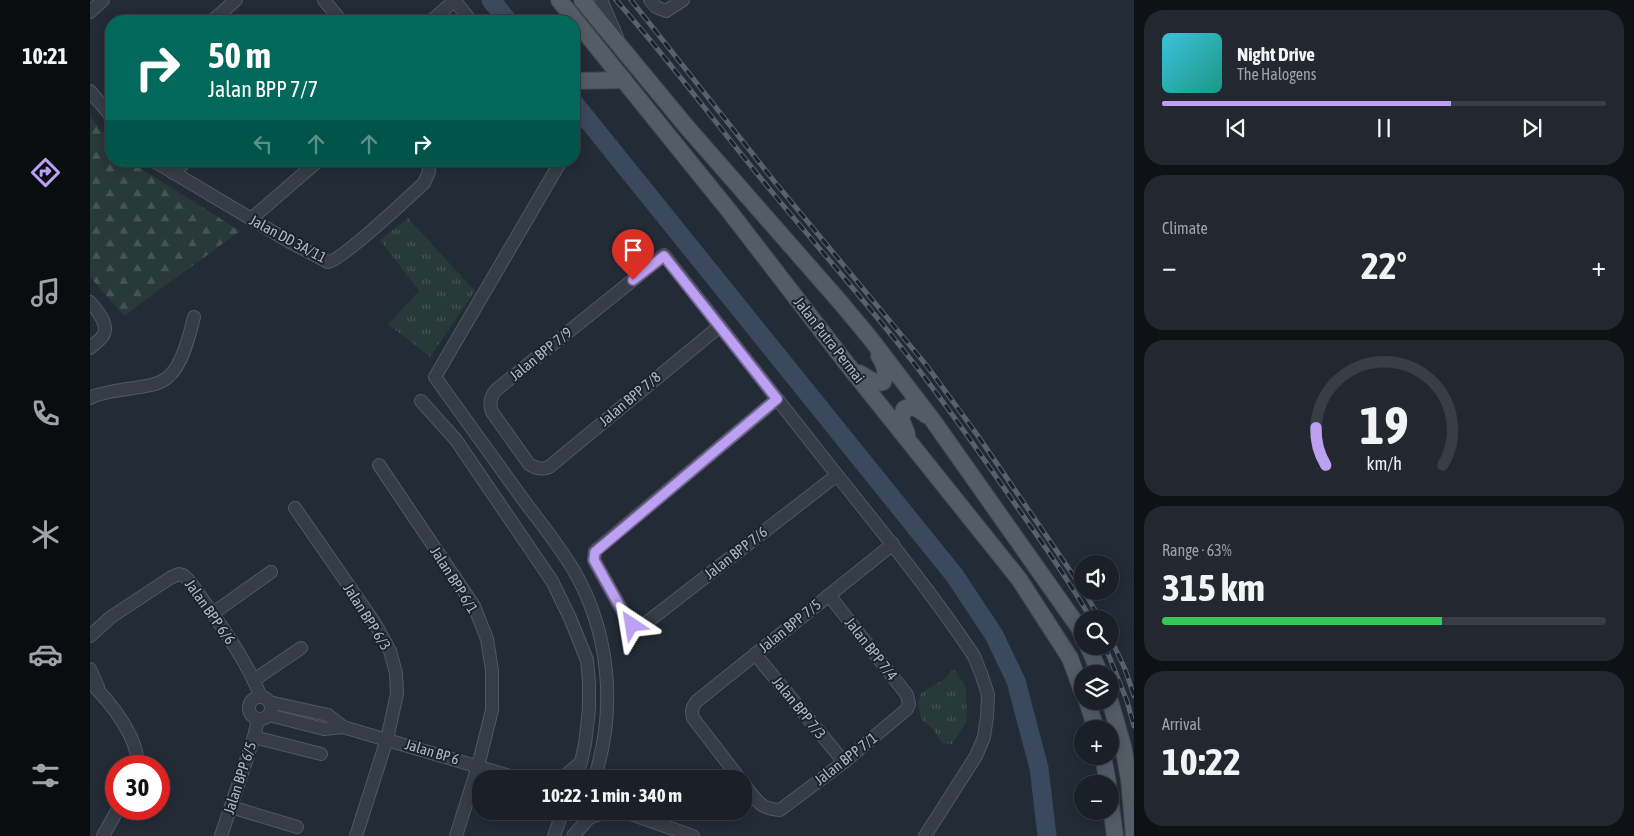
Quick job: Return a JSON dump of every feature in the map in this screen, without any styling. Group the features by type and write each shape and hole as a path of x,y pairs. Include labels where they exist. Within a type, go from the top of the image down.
{"main road":[{"name":"Jalan Putra Permai","path":"559,0 571,15"},
{"name":"Jalan Putra Permai","path":"582,0 686,126 870,338 934,422 1074,620"},
{"name":"Jalan Putra Permai","path":"580,26 730,212 847,364 1019,579 1070,658 1074,669"},
{"path":"580,80 624,80"},
{"path":"847,364 869,380 876,383 883,382 886,374 885,365 870,338"},
{"path":"915,449 901,419 904,409 907,406 912,407 921,411 934,422"},
{"path":"1112,710 1132,781 1134,836"},
{"path":"1113,820 1115,836"}],"street":[{"path":"90,12 103,0"},
{"path":"219,15 236,0"},
{"path":"324,0 336,15"},
{"path":"438,15 454,0 466,15"},
{"path":"602,0 623,50"},
{"path":"650,0 656,7 662,10 669,10 684,0"},
{"path":"90,91 105,107"},
{"name":"Jalan DD 3A/11","path":"164,167 251,220 325,262 331,262 347,251 424,183 429,167"},
{"path":"173,172 179,167"},
{"path":"251,220 311,167"},
{"path":"558,167 435,377 573,569 593,611 604,650 608,698 604,742 597,770"},
{"name":"Jalan BPP 7/9","path":"539,469 529,464 492,412 490,400 492,394 664,256 720,326"},
{"path":"90,302 104,323 105,330 103,337 90,348"},
{"path":"90,398 153,384 168,377 181,356 194,317"},
{"path":"720,326 893,544 974,656 988,695 988,717 985,731 976,756 925,836"},
{"name":"Jalan BPP 7/8","path":"539,469 549,467 720,326"},
{"name":"Jalan BPP 7/6","path":"777,399 595,552 594,560 628,621 632,625 640,626 646,623 837,475"},
{"path":"421,401 456,440 552,581 588,660 587,726 578,770"},
{"name":"Jalan BPP 6/1","path":"379,465 474,606 486,639 492,670 492,710 478,766 456,836"},
{"name":"Jalan BPP 6/3","path":"295,508 374,622 390,651 396,673 397,694 387,739 356,836"},
{"name":"Jalan BPP 7/5","path":"733,770 693,718 691,711 696,701 893,544"},
{"path":"212,614 271,572"},
{"name":"Jalan BPP 6/6","path":"90,636 127,606 179,574 187,578 254,680 264,708"},
{"name":"Jalan BPP 7/4","path":"829,595 907,695 909,704"},
{"path":"254,680 301,648"},
{"name":"Jalan BPP 7/3","path":"755,654 844,762"},
{"path":"90,669 100,692"},
{"path":"90,682 100,692 124,725 136,755"},
{"name":"Jalan BPP 7/1","path":"752,795 759,804 780,810 844,762 904,713 909,704"},
{"path":"264,708 306,710 328,716 343,727"},
{"path":"264,708 302,723 324,729 343,727"},
{"name":"Jalan BPP 6/5","path":"221,836 264,708"},
{"path":"302,723 306,710"},
{"name":"Jalan BP 6","path":"343,727 491,770"},
{"path":"254,737 320,754"},
{"path":"572,770 581,762"},
{"path":"599,765 599,770"},
{"path":"231,807 297,827"},
{"path":"103,836 112,820"},
{"path":"555,820 556,833"},
{"path":"556,833 560,820"},
{"path":"573,836 579,820"},
{"path":"573,836 587,820"},
{"path":"648,820 693,836"}],"green space":[{"path":"90,117 105,134 105,167 139,167 240,231 124,316 90,277"},
{"path":"408,218 475,291 430,357 388,324 419,291 380,240"},
{"path":"955,670 966,688 967,721 952,744 942,743 933,729 922,720 918,704 921,693 943,680 951,671"}],"waterway":[{"path":"491,0 503,15"},
{"path":"580,110 955,576 994,635 1016,681 1039,768 1047,836"}],"railway":[{"path":"616,0 919,370 1045,547 1085,610"},
{"path":"631,0 774,181 927,366 978,436 1074,576"},
{"path":"1089,600 1095,610"},
{"path":"1109,655 1127,701 1134,726"},
{"path":"1118,655 1134,696"}],"route":[{"path":"632,625 594,560 595,552 777,399 664,256 633,280"}]}
